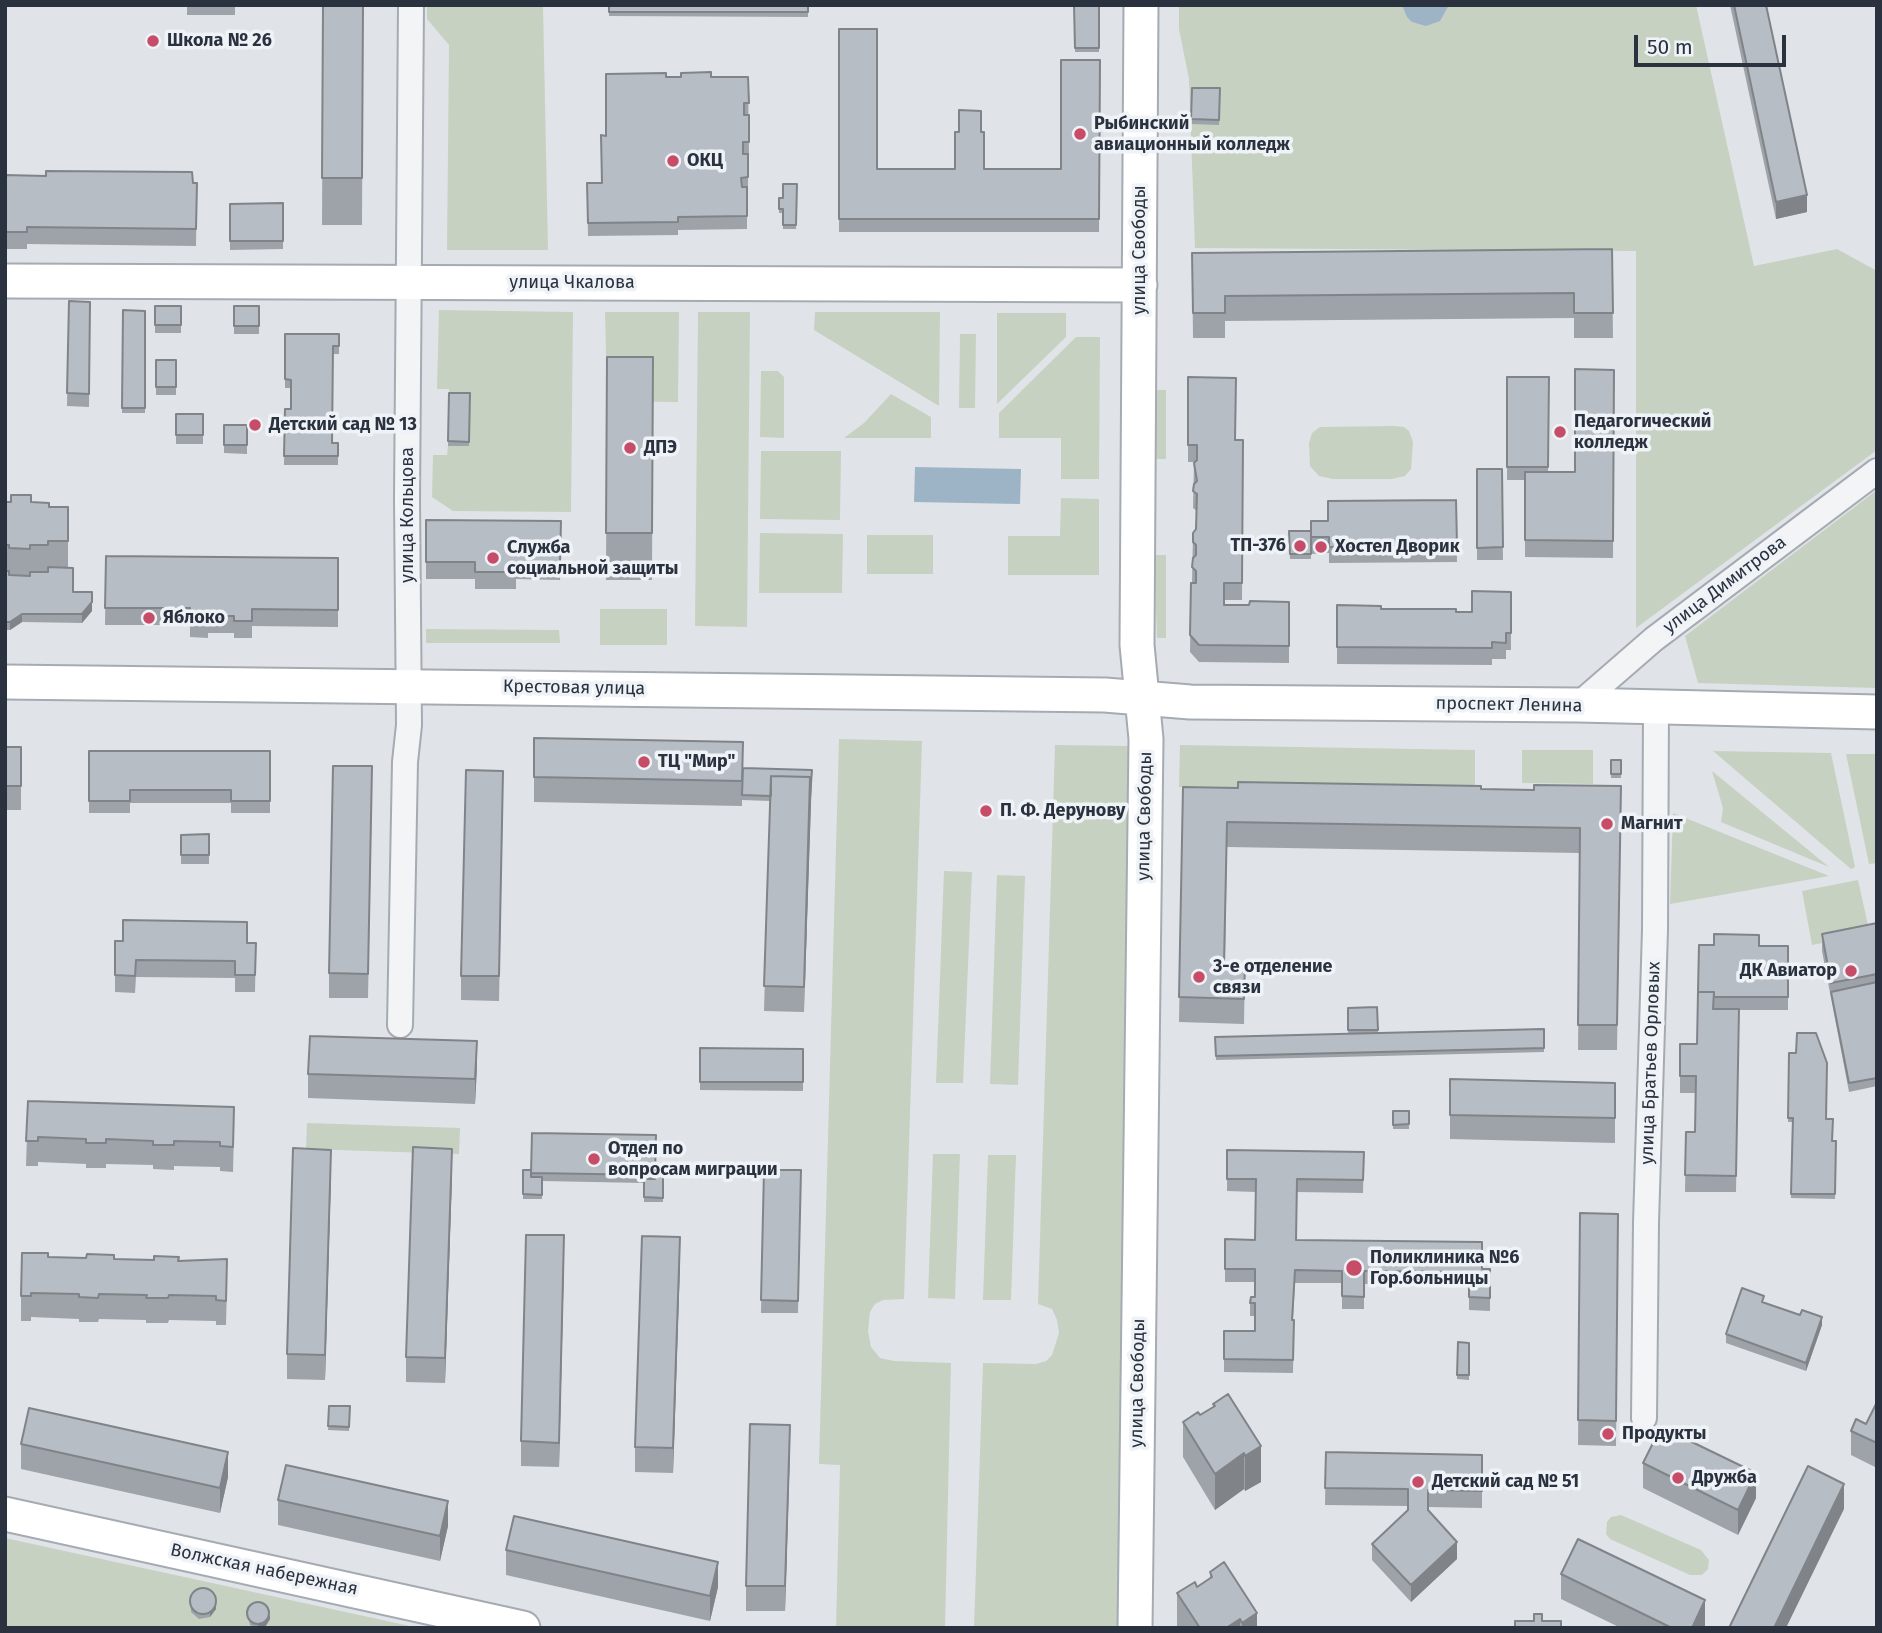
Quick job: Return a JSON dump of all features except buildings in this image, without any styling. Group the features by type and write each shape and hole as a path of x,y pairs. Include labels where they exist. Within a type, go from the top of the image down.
{"street":[{"name":"улица Кольцова","path":"400,1025 409,686 407,484 411,5"},
{"name":"улица Свободы","path":"1135,1628 1146,739 1137,645 1140,5"},
{"name":"улица Чкалова","path":"5,281 1140,285"},
{"name":"улица Димитрова","path":"1578,705 1654,639 1877,471"},
{"name":"Крестовая улица","path":"5,682 1105,695 1142,698"},
{"name":"проспект Ленина","path":"1142,698 1190,702 1578,705 1877,712"},
{"name":"улица Братьев Орловых","path":"1644,1418 1646,1223 1655,930 1656,707"},
{"name":"Волжская набережная","path":"5,1514 523,1628"}],"green space":[{"path":"427,5 543,5 548,250 447,250 449,45 427,19"},
{"path":"1179,5 1696,5 1754,266 1837,249 1877,271 1877,450 1636,628 1636,251 1195,248 1189,79 1179,29"},
{"path":"439,310 573,312 571,512 453,511 432,497 433,455 447,455 448,446 468,446 449,397 449,389 437,389"},
{"path":"605,312 679,312 678,402 607,401"},
{"path":"698,312 750,312 747,627 695,626"},
{"path":"815,312 940,312 939,406 814,330"},
{"path":"997,313 1066,313 1066,337 997,404"},
{"path":"960,334 976,334 975,408 959,408"},
{"path":"1076,337 1100,337 1099,479 1061,479 1061,438 999,438 999,413"},
{"path":"761,371 778,371 784,377 784,438 760,437"},
{"path":"1155,390 1166,390 1166,459 1155,459"},
{"path":"891,394 931,417 931,438 844,438 864,423"},
{"path":"1395,426 1409,431 1413,442 1411,469 1405,476 1392,479 1333,479 1319,476 1310,466 1309,443 1312,433 1320,427"},
{"path":"761,451 841,451 840,520 760,519"},
{"path":"1877,490 1877,688 1698,683 1685,636"},
{"path":"1061,498 1099,499 1099,575 1008,575 1008,536 1060,536"},
{"path":"760,533 843,534 842,593 759,593"},
{"path":"867,535 933,535 933,574 867,574"},
{"path":"1154,555 1166,555 1166,638 1157,638"},
{"path":"600,609 667,609 667,645 600,645"},
{"path":"426,629 559,630 560,643 426,643"},
{"path":"839,739 922,741 904,1299 883,1300 875,1304 870,1312 868,1331 871,1347 880,1358 951,1363 945,1628 836,1628 840,1465 819,1464"},
{"path":"1055,745 1132,746 1126,1628 974,1628 983,1363 1036,1364 1046,1361 1052,1355 1059,1333 1052,1309 1038,1304"},
{"path":"1180,745 1475,750 1475,792 1179,787"},
{"path":"1522,750 1593,750 1593,784 1522,783"},
{"path":"1713,751 1831,753 1855,867 1851,869"},
{"path":"1846,754 1877,754 1877,863 1869,864"},
{"path":"1712,771 1829,867 1721,822 1723,808"},
{"path":"1673,813 1829,876 1670,904"},
{"path":"944,871 972,872 963,1083 936,1083"},
{"path":"997,875 1025,876 1018,1085 990,1084"},
{"path":"1858,880 1870,934 1812,945 1802,891"},
{"path":"307,1123 460,1128 459,1154 306,1149"},
{"path":"933,1154 960,1154 955,1299 928,1298"},
{"path":"988,1155 1016,1155 1011,1300 983,1300"},
{"path":"1621,1515 1701,1550 1709,1560 1708,1569 1702,1575 1690,1575 1610,1539 1606,1534 1607,1522 1611,1517"},
{"path":"5,1538 419,1628 5,1628"}],"water":[{"path":"1402,5 1449,5 1440,21 1426,26 1412,22"},
{"path":"915,467 1021,469 1020,504 914,502"}],"place":[{"name":"Школа № 26","path":"153,41"},
{"name":"Рыбинский авиационный колледж","path":"1080,134"},
{"name":"ОКЦ","path":"673,161"},
{"name":"Детский сад № 13","path":"255,425"},
{"name":"Педагогический колледж","path":"1560,432"},
{"name":"ДПЭ","path":"630,448"},
{"name":"ТП-376","path":"1300,546"},
{"name":"Хостел Дворик","path":"1321,547"},
{"name":"Служба социальной защиты","path":"493,558"},
{"name":"Яблоко","path":"149,618"},
{"name":"ТЦ \"Мир\"","path":"644,762"},
{"name":"П. Ф. Дерунову","path":"986,811"},
{"name":"Магнит","path":"1607,824"},
{"name":"ДК Авиатор","path":"1851,971"},
{"name":"3-е отделение связи","path":"1199,977"},
{"name":"Отдел по вопросам миграции","path":"594,1159"},
{"name":"Поликлиника №6 Гор.больницы","path":"1354,1268"},
{"name":"Продукты","path":"1608,1434"},
{"name":"Дружба","path":"1678,1478"},
{"name":"Детский сад № 51","path":"1418,1482"}]}
